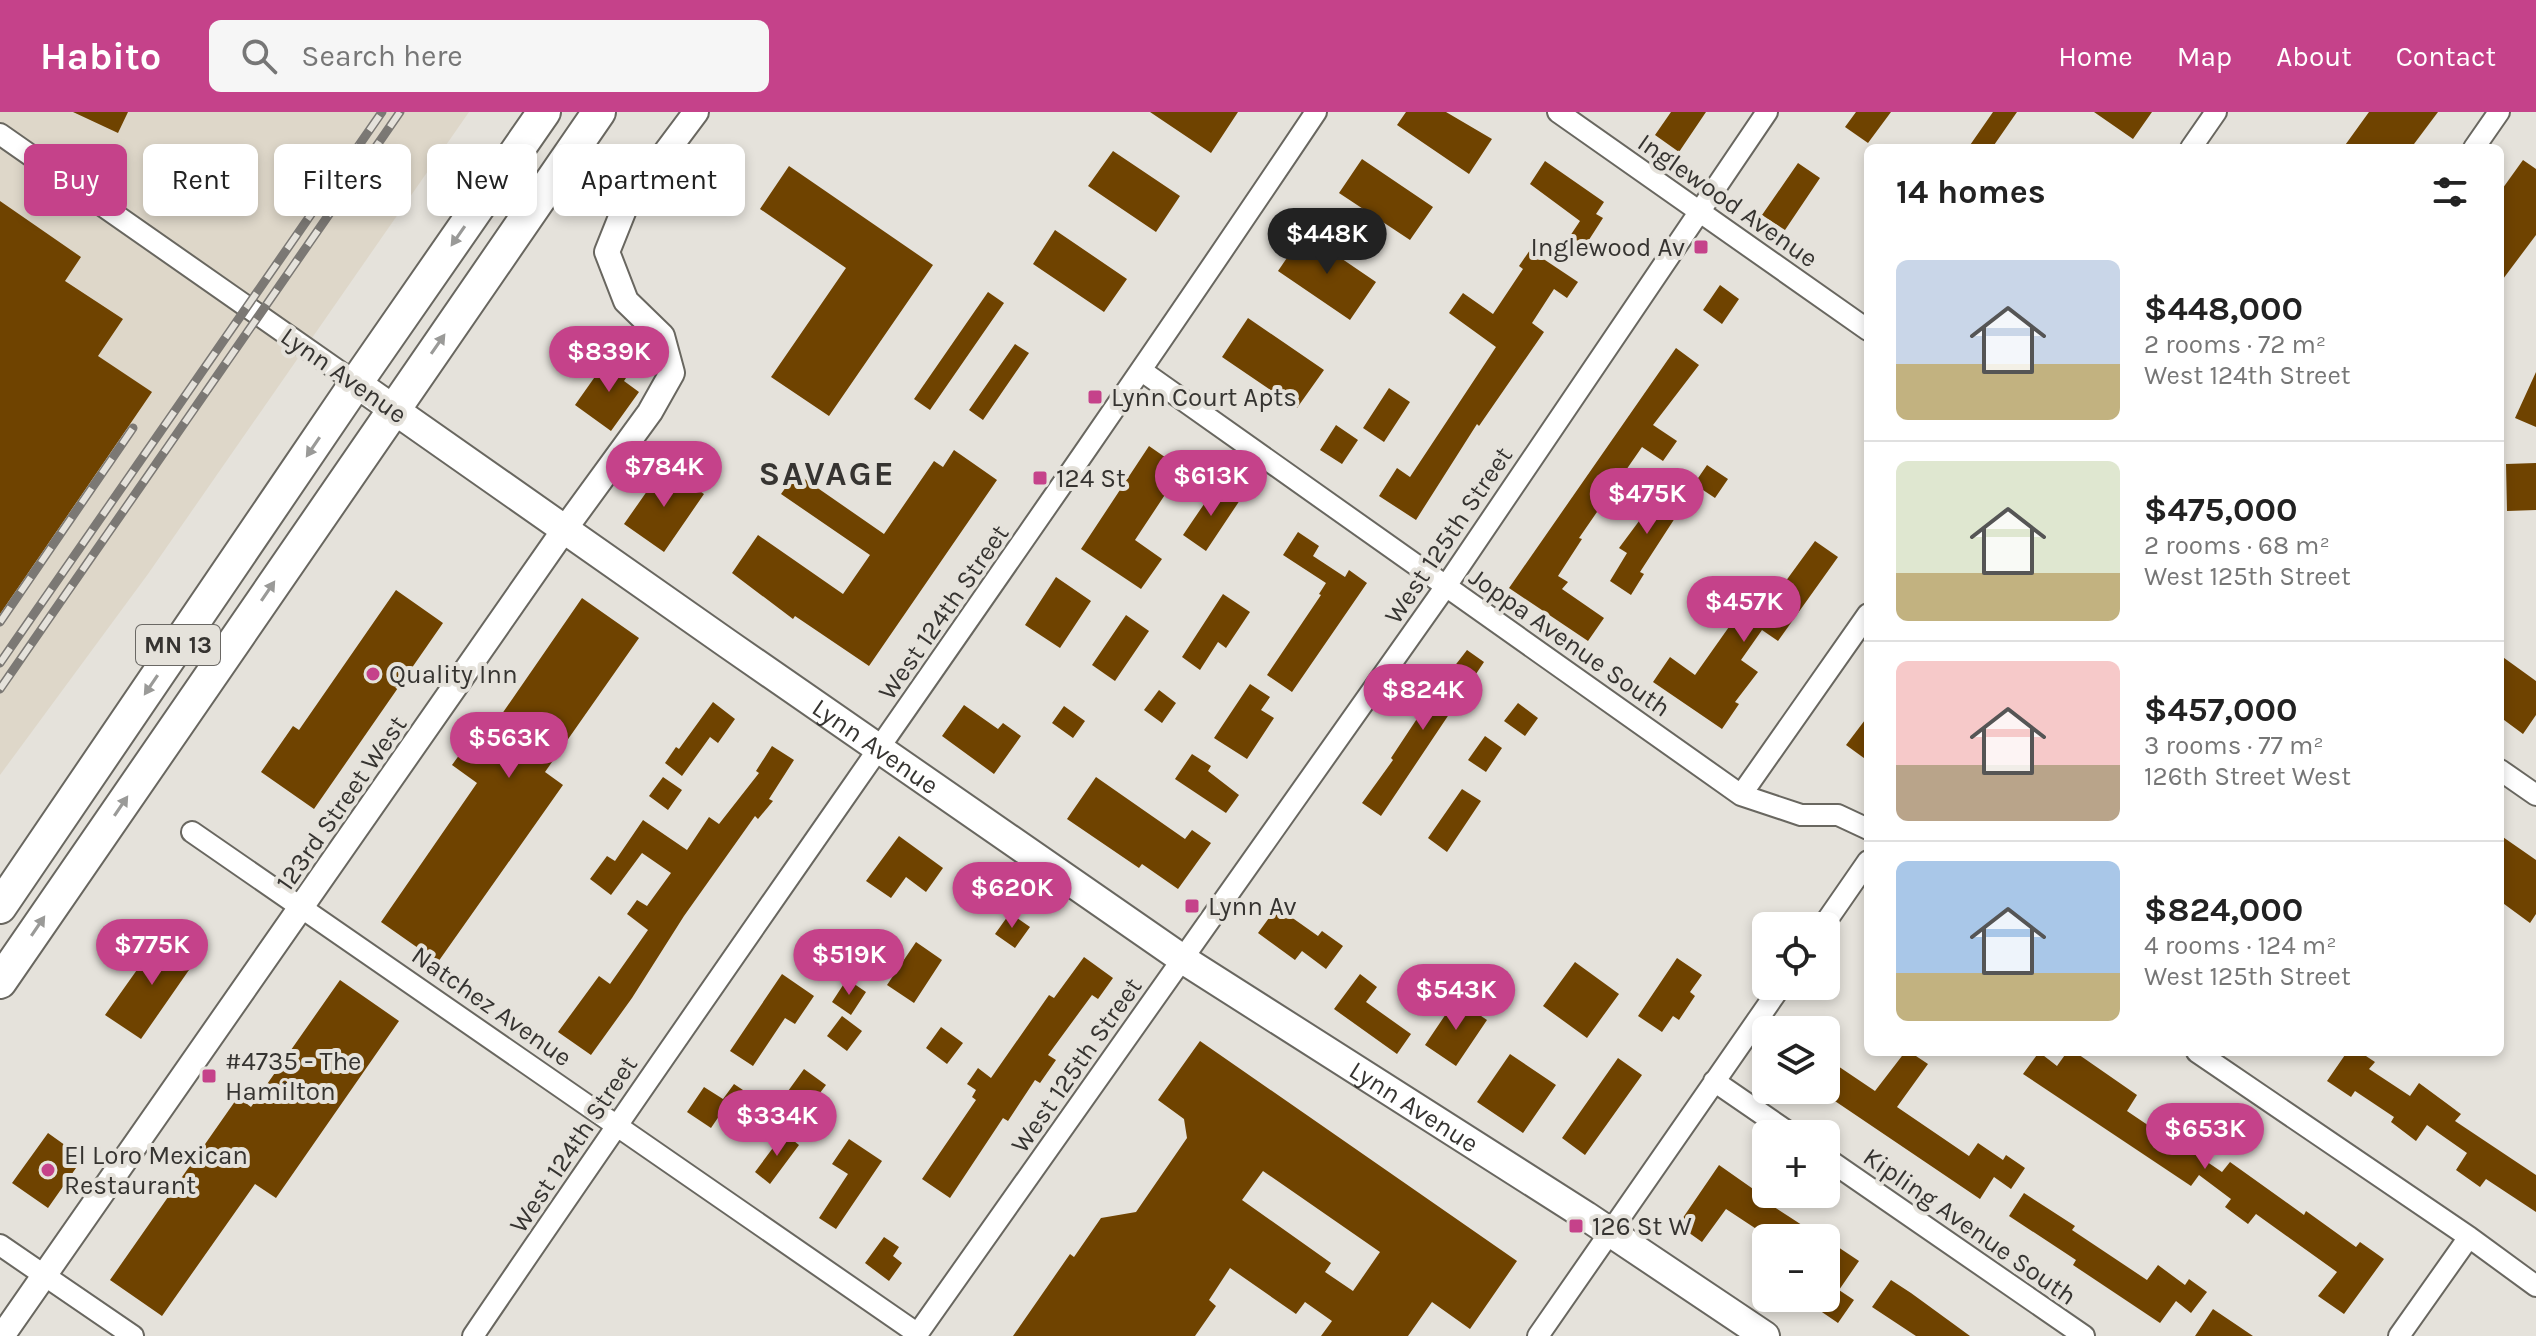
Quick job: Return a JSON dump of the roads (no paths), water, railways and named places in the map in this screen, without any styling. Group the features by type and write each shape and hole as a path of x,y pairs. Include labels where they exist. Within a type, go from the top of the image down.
{"highway":[{"name":"MN 13","path":"0,907 544,112"},
{"name":"MN 13","path":"0,982 599,112"}],"main road":[{"name":"Lynn Avenue","path":"356,383 1184,960 1765,1336"}],"street":[{"name":"123rd Street West","path":"2,1336 564,530 650,412 672,373 662,336 626,301 607,252 625,207 696,112"},
{"name":"West 124th Street","path":"473,1336 617,1124 1142,371 1316,112"},
{"name":"Inglewood Avenue","path":"1558,112 1864,327"},
{"name":"West 125th Street","path":"917,1335 1446,586 1767,112"},
{"path":"2194,144 2216,112"},
{"path":"2477,144 2499,112"},
{"name":"Lynn Avenue","path":"0,134 356,383"},
{"name":"Joppa Avenue South","path":"1142,371 1741,795 1801,815 1838,815 1864,827"},
{"path":"1741,795 1864,620"},
{"path":"2504,773 2536,795"},
{"name":"Natchez Avenue","path":"192,832 917,1335"},
{"path":"1833,912 1864,867"},
{"path":"1538,1336 1771,1000"},
{"path":"2203,1056 2536,1286"},
{"path":"1714,1081 1771,1120"},
{"name":"Kipling Avenue South","path":"1840,1168 2084,1336"},
{"path":"2399,1336 2469,1237"},
{"path":"0,1245 133,1336"}],"railway":[{"path":"0,663 382,112"},
{"path":"0,689 400,112"},
{"path":"0,622 133,428"}],"place":[{"name":"Inglewood Av","path":"1701,247"},
{"name":"Lynn Court Apts","path":"1095,397"},
{"name":"124 St","path":"1040,478"},
{"name":"Quality Inn","path":"373,674"},
{"name":"Lynn Av","path":"1192,906"},
{"name":"#4735 - The Hamilton","path":"209,1076"},
{"name":"El Loro Mexican Restaurant","path":"48,1170"},
{"name":"126 St W","path":"1576,1226"}],"district":[{"name":"SAVAGE","path":"827,473"}]}
